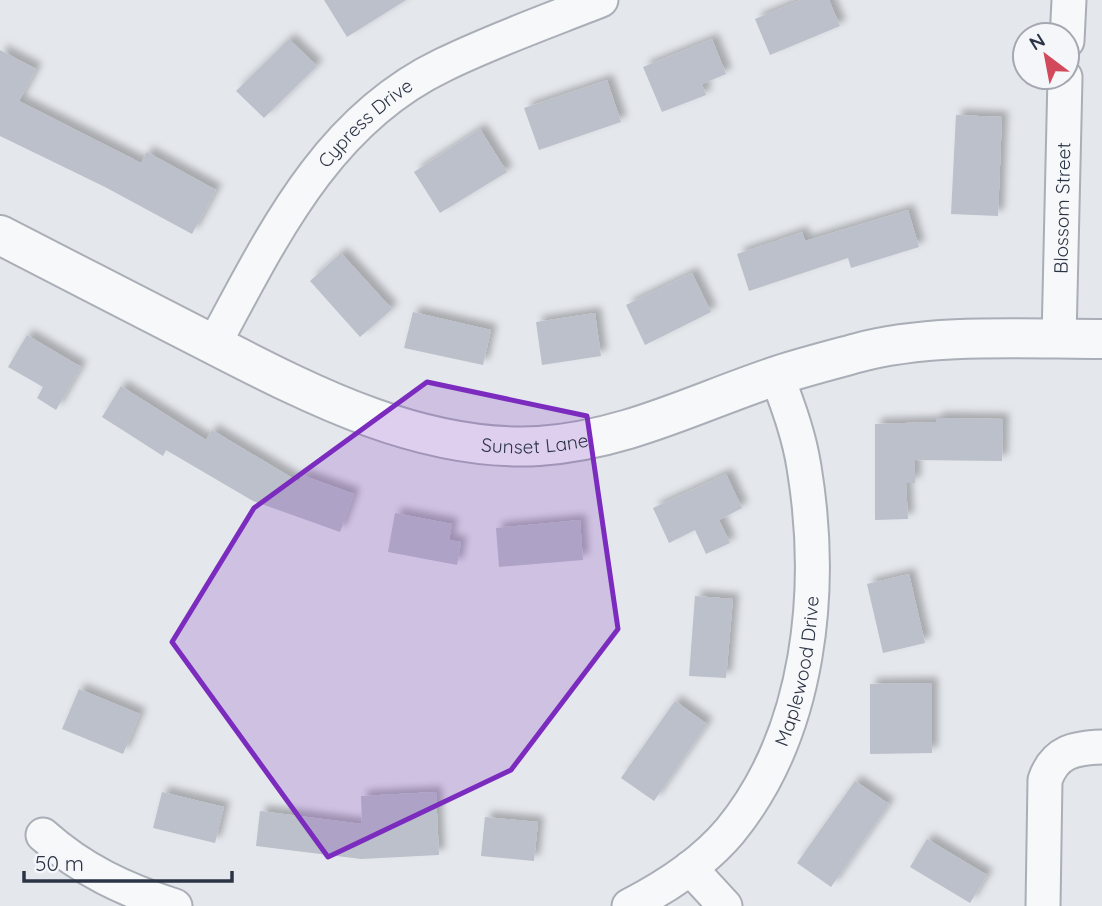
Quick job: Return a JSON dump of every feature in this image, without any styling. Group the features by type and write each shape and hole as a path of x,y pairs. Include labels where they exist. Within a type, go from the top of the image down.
{"street":[{"name":"Cypress Drive","path":"214,344 288,209 319,166 355,128 397,94 441,65 601,0"},
{"path":"1068,21 1069,0"},
{"name":"Blossom Street","path":"1059,339 1065,91"},
{"name":"Sunset Lane","path":"0,235 214,344 381,421 419,433 481,444 536,446 593,439 640,428 777,376 862,352 906,344 1102,339"},
{"name":"Maplewood Drive","path":"629,906 690,868 731,830 759,787 777,751 795,703 808,643 812,592 804,467 795,426 777,376"},
{"path":"1043,906 1045,780 1053,762 1065,752 1102,747"},
{"path":"43,835 97,875 135,894 176,906"},
{"path":"690,868 724,906"}],"highlighted area":[{"path":"427,382 587,416 618,629 511,770 328,857 172,642 254,508"}],"building":[{"path":"324,0 406,0 347,37"},
{"path":"801,0 829,0 840,26 770,55 755,19"},
{"path":"289,39 317,66 264,118 236,91"},
{"path":"712,39 726,74 702,84 706,95 662,112 643,67"},
{"path":"0,50 36,69 19,101 141,163 147,152 216,190 192,234 105,187 0,136"},
{"path":"607,80 621,122 539,150 524,108"},
{"path":"956,115 1002,117 998,216 951,214"},
{"path":"480,129 507,172 440,213 414,172"},
{"path":"908,210 919,247 851,268 848,258 749,291 737,254 802,232 805,241"},
{"path":"341,253 392,309 360,337 310,281"},
{"path":"692,273 711,312 645,345 626,305"},
{"path":"413,312 491,330 483,365 404,348"},
{"path":"595,313 601,356 542,365 536,322"},
{"path":"27,335 81,367 56,410 37,398 43,387 8,367"},
{"path":"121,386 206,440 212,430 299,482 302,475 354,494 340,532 253,501 166,450 163,456 102,417"},
{"path":"936,418 1003,419 1002,461 915,460 915,483 906,483 908,519 875,520 875,424 936,422"},
{"path":"726,474 742,508 719,520 730,543 706,554 695,530 669,543 653,508"},
{"path":"395,513 452,524 449,540 461,542 457,565 388,552"},
{"path":"580,520 583,560 499,567 496,528"},
{"path":"909,574 925,643 883,653 867,584"},
{"path":"695,596 733,599 726,678 689,676"},
{"path":"932,683 932,753 870,754 870,684"},
{"path":"79,689 140,714 123,754 62,729"},
{"path":"675,701 707,724 654,801 621,778"},
{"path":"855,781 889,804 831,887 797,863"},
{"path":"162,792 224,807 215,843 153,828"},
{"path":"436,792 439,855 361,859 256,846 260,811 362,824 361,796"},
{"path":"485,817 538,822 534,861 481,856"},
{"path":"927,839 987,875 970,903 910,867"}]}
